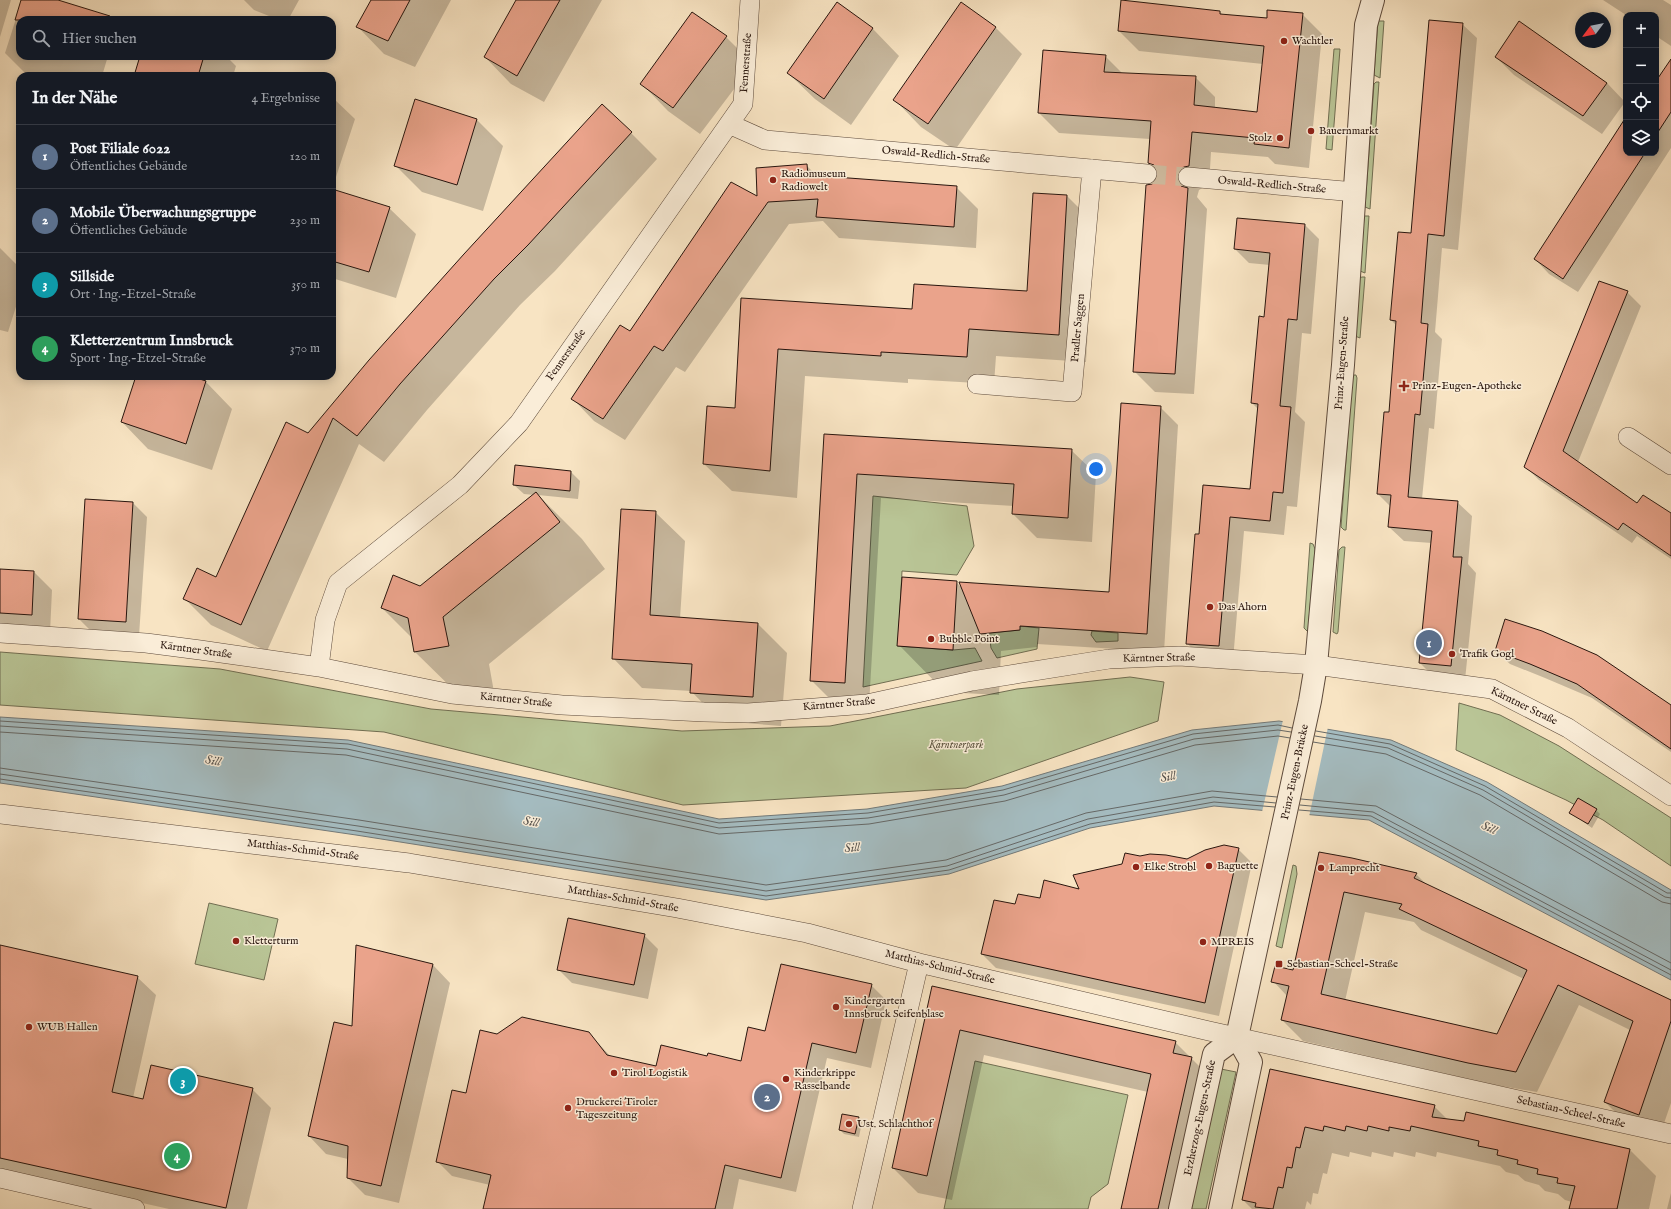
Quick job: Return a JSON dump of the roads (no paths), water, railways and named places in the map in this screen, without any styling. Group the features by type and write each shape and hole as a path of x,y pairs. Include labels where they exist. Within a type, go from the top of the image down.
{"street":[{"name":"Fennerstraße","path":"319,667 325,620 338,583 460,485 519,422 743,104 750,0"},
{"name":"Prinz-Eugen-Straße","path":"1362,0 1366,25"},
{"name":"Prinz-Eugen-Straße","path":"1310,701 1316,666 1343,365 1366,25 1373,0"},
{"name":"Oswald-Redlich-Straße","path":"729,124 765,140 1147,174"},
{"name":"Pradler Saggen","path":"977,384 1072,392 1092,169"},
{"name":"Oswald-Redlich-Straße","path":"1188,177 1355,192"},
{"path":"1628,437 1671,465"},
{"name":"Kärntner Straße","path":"0,633 149,644 319,667 452,694 562,705 704,712 748,713 867,704 972,681 1109,659 1180,656 1316,666 1492,689 1568,728 1671,796"},
{"name":"Prinz-Eugen-Brücke","path":"1237,1037 1310,701"},
{"name":"Matthias-Schmid-Straße","path":"0,814 409,863 674,907 807,933 919,963 1237,1037"},
{"path":"862,1209 919,963"},
{"path":"1220,1209 1252,1062 1237,1037"},
{"name":"Sebastian-Scheel-Straße","path":"1237,1037 1671,1134"},
{"name":"Erzherzog-Eugen-Straße","path":"1180,1209 1214,1054 1237,1037"},
{"path":"0,1178 135,1209"}],"water":[{"name":"Sill","path":"0,717 348,740 719,819 867,809 1002,786 1192,730 1279,721 1391,740 1487,782 1671,890 1671,980 1369,820 1214,806 1090,828 949,874 766,900 356,835 0,783"}],"tunnel":[{"path":"1147,174 1188,177"}],"place":[{"name":"Wachtler","path":"1284,41"},
{"name":"Bauernmarkt","path":"1311,131"},
{"name":"Stolz","path":"1280,138"},
{"name":"Radiomuseum Radiowelt","path":"773,180"},
{"name":"Prinz-Eugen-Apotheke","path":"1404,386"},
{"name":"Das Ahorn","path":"1210,607"},
{"name":"Bubble Point","path":"931,639"},
{"name":"Post Filiale 6022","path":"1429,643"},
{"name":"Trafik Gogl","path":"1452,654"},
{"name":"Baguette","path":"1209,866"},
{"name":"Elke Strobl","path":"1136,867"},
{"name":"Lamprecht","path":"1321,868"},
{"name":"Kletterturm","path":"236,941"},
{"name":"MPREIS","path":"1203,942"},
{"name":"Sebastian-Scheel-Straße","path":"1279,964"},
{"name":"Kindergarten Innsbruck Seifenblase","path":"836,1007"},
{"name":"WUB Hallen","path":"29,1027"},
{"name":"Tirol Logistik","path":"614,1073"},
{"name":"Kinderkrippe Rasselbande","path":"786,1079"},
{"name":"Sillside","path":"183,1081"},
{"name":"Mobile Überwachungsgruppe","path":"767,1097"},
{"name":"Druckerei Tiroler Tageszeitung","path":"568,1108"},
{"name":"Ust. Schlachthof","path":"849,1124"},
{"name":"Kletterzentrum Innsbruck","path":"177,1156"}],"park label":[{"name":"Kärntnerpark","path":"956,745"}]}
